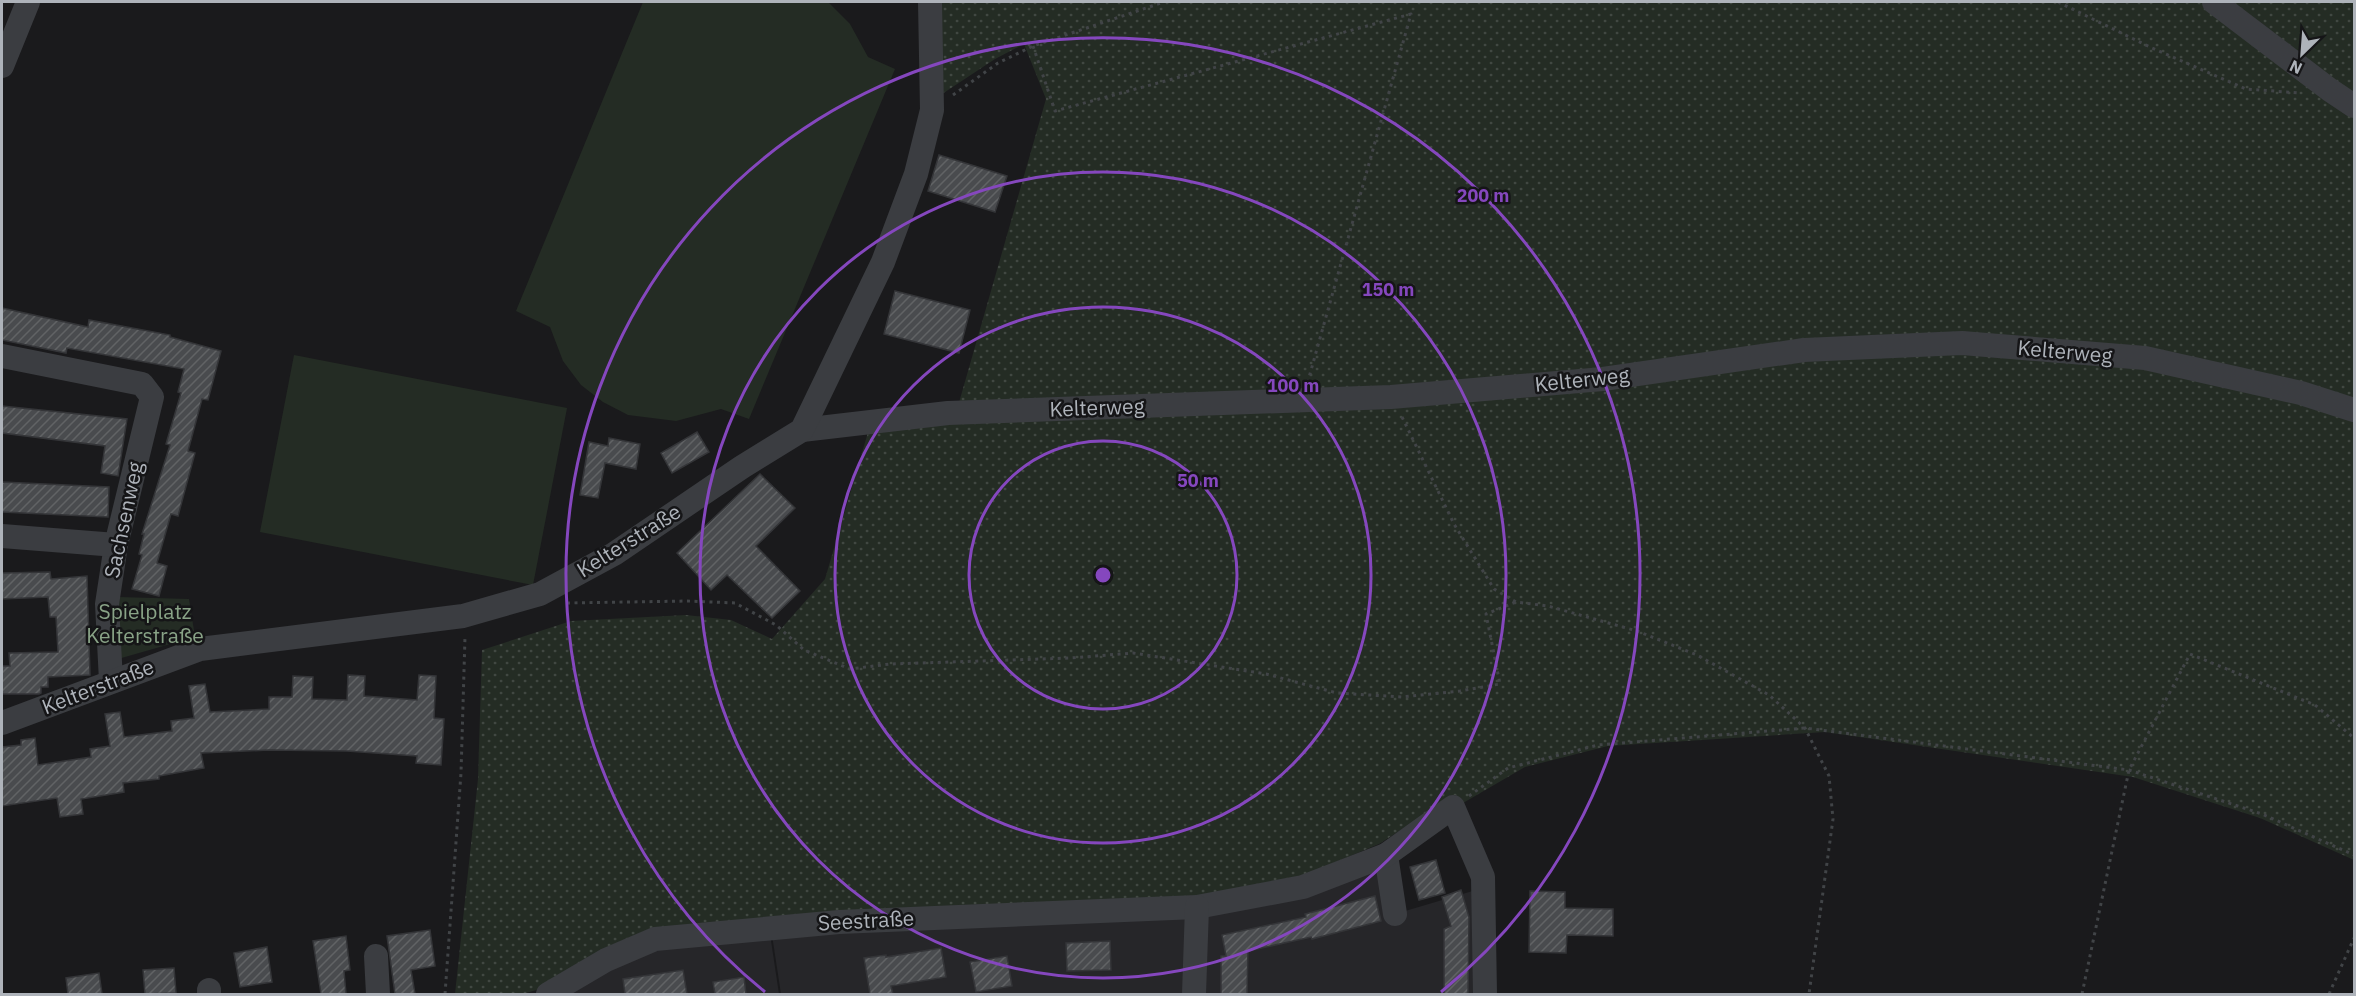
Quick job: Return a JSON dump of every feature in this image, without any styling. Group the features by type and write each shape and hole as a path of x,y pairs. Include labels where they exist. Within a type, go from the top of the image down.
{"street":[{"path":"2,66 28,2"},
{"path":"802,430 883,262 916,174 932,110 930,2"},
{"path":"2214,2 2330,90 2355,106"},
{"name":"Kelterweg","path":"802,430 948,413 1392,397 1603,379 1804,350 1962,343 2145,358 2301,393 2355,410"},
{"name":"Sachsenweg","path":"2,356 142,384 152,397 116,546 107,604 111,681"},
{"name":"Kelterstraße","path":"2,723 200,649 464,616 540,594 614,554 742,467 802,430"},
{"path":"2,536 116,546"},
{"path":"1453,807 1483,877 1485,994"},
{"name":"Seestraße","path":"548,994 655,939 839,922 1197,907 1303,887 1386,855 1453,807"},
{"path":"1386,855 1395,915"},
{"path":"1194,994 1197,907"},
{"path":"376,956 378,994"}],"path":[{"path":"932,110 998,63 1032,46 1164,2"},
{"path":"2058,2 2152,48 2246,89 2293,93 2330,90"},
{"path":"1032,46 1055,111 1411,14 1302,400"},
{"path":"1392,397 1454,524 1494,589 1516,602 1548,606 1637,631 1697,656 1769,695 1805,728 1828,776 1833,819 1809,994"},
{"path":"540,594 571,604 687,601 735,603 776,625 804,650 850,669 890,664 1071,658 1133,653 1266,675 1337,693 1402,697 1500,684 1486,614 1516,602"},
{"path":"445,994 461,773 464,616"},
{"path":"2082,994 2129,770 2190,654 2315,705 2355,738"},
{"path":"1453,807 1508,768 1598,745 1805,728 2129,770 2262,814 2355,855"},
{"path":"2329,994 2355,938"}],"shaded area":[{"path":"1376,870 1395,914 1476,890 1478,994 1203,994 1206,914"},
{"path":"1189,915 1186,994 781,994 772,935"},
{"path":"770,934 779,994 561,994 655,945"}],"green space":[{"path":"643,2 828,2 850,24 868,57 895,69 749,419 721,409 676,421 628,415 603,402 581,385 563,361 550,327 516,311"},
{"path":"941,2 2203,2 2354,114 2354,860 2260,818 2133,777 1825,732 1608,746 1525,767 1463,803 1455,795 1379,844 1295,879 1192,899 654,932 546,987 523,994 455,994 478,779 482,650 571,621 686,615 731,620 772,639 825,579 869,429 954,420 1046,99 1024,44 995,59 942,94"},
{"path":"2229,2 2354,2 2354,94"},
{"path":"294,355 567,408 533,585 260,532"},
{"name":"Spielplatz Kelterstraße","path":"118,597 189,599 195,637 118,659"}],"building":[{"path":"939,155 1007,176 995,212 928,191"},
{"path":"895,291 970,310 959,353 884,334"},
{"path":"2,308 88,327 89,320 170,335 170,337 221,351 208,400 202,399 188,451 195,453 178,516 171,514 157,563 167,566 159,596 132,589 142,555 139,554 144,534 142,534 170,445 166,444 181,393 178,392 184,369 67,348 66,353 2,340"},
{"path":"2,406 127,419 118,476 101,473 105,446 2,433"},
{"path":"697,432 709,452 672,473 661,453"},
{"path":"609,438 640,444 636,469 605,463 598,498 580,495 589,442 608,446"},
{"path":"760,474 795,508 756,546 800,591 772,618 727,575 711,590 677,553"},
{"path":"2,482 109,487 108,517 2,512"},
{"path":"50,572 51,579 87,576 90,675 48,677 48,687 41,687 39,694 2,694 2,666 10,666 9,653 58,652 56,617 50,617 48,597 2,599 2,573"},
{"path":"348,675 365,676 364,696 417,700 419,675 436,676 434,718 444,719 441,765 416,763 417,756 347,751 269,750 201,753 204,768 159,776 159,779 123,783 124,792 81,799 83,814 60,817 57,798 2,806 2,747 21,745 21,740 35,738 38,765 91,757 90,749 110,746 105,714 120,712 124,737 172,731 171,721 194,718 189,686 205,684 210,712 269,709 269,697 292,697 293,676 313,677 312,699 347,700"},
{"path":"1436,860 1445,893 1419,900 1410,867"},
{"path":"1461,890 1469,917 1468,994 1444,994 1444,929 1451,926 1442,897"},
{"path":"1530,891 1565,892 1565,908 1613,909 1613,936 1567,935 1566,953 1529,952"},
{"path":"1375,896 1381,921 1312,939 1311,937 1248,951 1247,994 1221,994 1221,956 1226,956 1222,935 1306,917 1305,914"},
{"path":"430,930 435,966 411,970 415,994 395,994 387,936"},
{"path":"346,936 350,970 344,971 346,994 321,994 313,941"},
{"path":"1110,941 1111,970 1067,971 1066,943"},
{"path":"267,947 272,982 240,987 234,953"},
{"path":"941,948 946,977 891,986 893,994 870,994 864,958 886,955 886,957"},
{"path":"1007,956 1012,986 976,992 970,962"},
{"path":"174,968 176,993 145,994 143,970"},
{"path":"683,970 687,994 625,994 623,979"},
{"path":"99,973 102,994 68,994 66,978"},
{"path":"744,977 746,994 715,994 713,982"}]}
